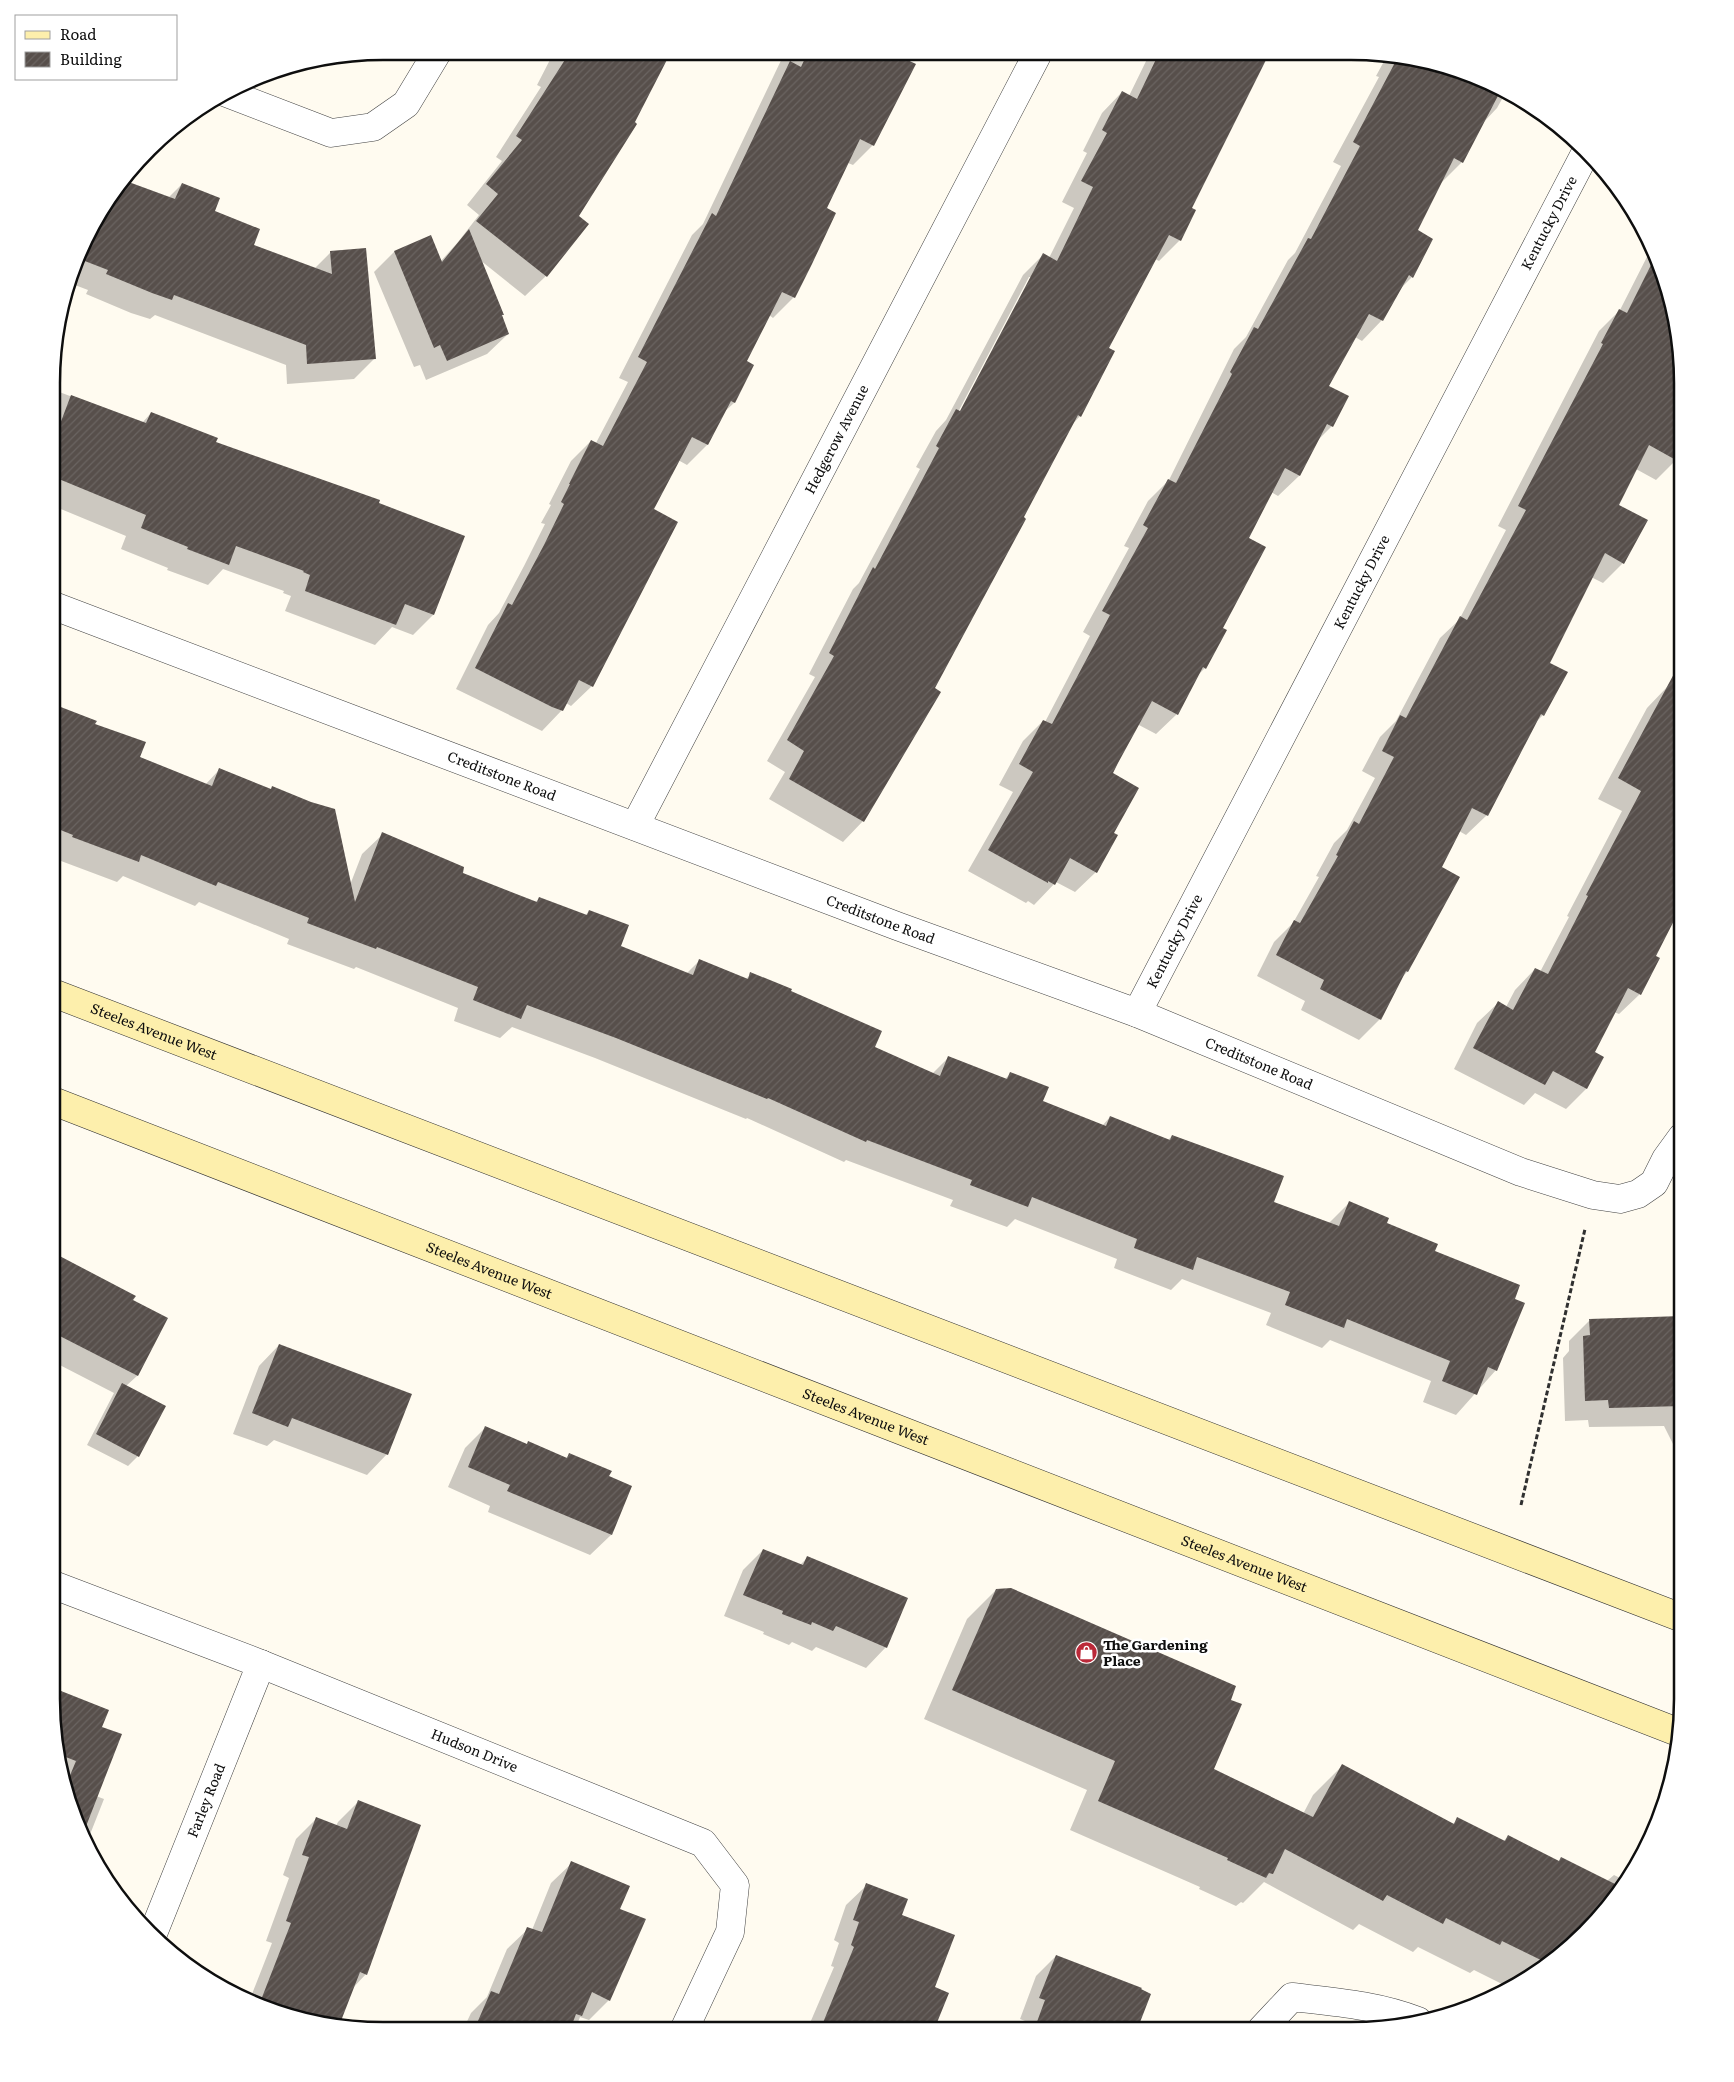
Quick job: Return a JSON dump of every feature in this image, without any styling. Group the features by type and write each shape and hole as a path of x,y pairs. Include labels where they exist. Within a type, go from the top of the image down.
{"main road":[{"name":"Steeles Avenue West","path":"60,996 1674,1615"},
{"name":"Steeles Avenue West","path":"60,1104 1672,1730"}],"street":[{"path":"234,96 331,133 373,127 406,104 433,60"},
{"name":"Hedgerow Avenue","path":"634,826 1034,60"},
{"name":"Kentucky Drive","path":"1137,1013 1583,159"},
{"name":"Creditstone Road","path":"60,608 897,926 1137,1013 1521,1172 1593,1195 1620,1199 1638,1194 1654,1183 1674,1148"},
{"name":"Hudson Drive","path":"60,1587 261,1664 703,1843 735,1885 730,1932 688,2022"},
{"name":"Farley Road","path":"155,1927 261,1664"},
{"path":"1269,2022 1292,1997 1339,2002 1393,2011 1408,2017"}],"path":[{"path":"1521,1504 1593,1195"}],"building":[{"path":"565,60 667,60 635,122 637,124 579,216 589,224 547,277 476,221 498,194 486,184 522,140 516,136"},
{"path":"804,60 908,60 916,64 874,146 860,139 827,208 836,213 812,264 795,298 782,292 747,361 754,365 735,403 731,401 708,445 692,437 654,509 678,522 593,687 579,680 563,711 552,707 475,668 508,603 512,605 544,545 564,504 561,502 569,484 591,440 603,446 647,362 638,357 712,213 716,216 790,61 801,67"},
{"path":"1156,60 1266,60 1192,208 1196,210 1181,241 1169,235 1109,348 1115,351 1081,417 1078,415 1024,517 1026,519 935,688 941,692 864,822 789,779 804,751 787,740 834,656 829,653 873,567 875,569 939,448 936,446 956,409 960,411 1043,253 1057,261 1093,187 1081,181 1107,133 1102,130 1122,91 1137,99"},
{"path":"1395,63 1414,66 1455,77 1498,95 1463,163 1454,158 1418,230 1433,239 1413,278 1409,275 1383,321 1369,314 1329,386 1349,396 1333,427 1327,424 1300,476 1285,468 1249,538 1266,547 1223,628 1227,630 1206,669 1203,667 1178,715 1152,701 1118,763 1113,773 1139,788 1114,833 1118,835 1097,873 1070,858 1055,885 1048,881 1048,883 988,850 1033,772 1019,764 1043,720 1052,724 1110,615 1102,611 1148,528 1143,525 1168,479 1176,483 1254,327 1258,329 1308,238 1311,239 1360,146 1353,142"},
{"path":"130,182 175,199 182,183 220,198 215,211 260,229 254,245 332,274 330,251 366,248 376,359 307,364 306,345 174,295 172,300 152,293 106,274 108,270 84,261 103,221"},
{"path":"469,229 504,315 502,315 509,334 447,361 440,345 434,348 394,251 431,235 442,262"},
{"path":"1651,265 1663,299 1671,341 1674,383 1674,459 1649,445 1619,505 1648,520 1624,564 1605,553 1550,663 1568,672 1544,716 1541,714 1488,816 1472,808 1442,867 1460,877 1408,972 1406,971 1381,1020 1320,989 1324,980 1276,955 1294,920 1300,923 1338,856 1336,855 1354,821 1359,824 1394,757 1382,751 1400,715 1406,718 1460,616 1467,620 1526,510 1518,506 1603,344 1601,343 1619,309 1627,313"},
{"path":"71,395 146,423 151,412 218,438 216,442 380,500 379,503 465,536 434,615 405,604 396,625 305,591 310,575 304,571 236,546 229,565 187,549 188,547 141,528 146,515 60,479 60,424"},
{"path":"1674,674 1674,921 1656,956 1660,958 1641,995 1628,988 1595,1052 1604,1057 1587,1089 1553,1071 1545,1085 1473,1048 1498,1001 1513,1010 1535,968 1548,974 1588,896 1586,895 1641,791 1618,778"},
{"path":"60,707 97,721 95,724 146,742 140,757 212,786 219,768 271,789 272,786 311,802 335,809 355,902 382,832 464,867 463,873 537,902 539,897 587,915 589,910 629,925 621,946 693,975 699,959 748,979 750,972 792,989 791,991 882,1031 875,1047 940,1076 948,1056 1007,1079 1010,1072 1049,1087 1043,1101 1106,1126 1110,1116 1170,1140 1172,1135 1284,1176 1274,1202 1339,1226 1349,1201 1389,1218 1387,1223 1438,1244 1435,1251 1520,1285 1515,1299 1525,1303 1497,1371 1488,1367 1477,1395 1442,1381 1450,1361 1347,1319 1344,1328 1285,1305 1290,1292 1197,1257 1193,1270 1134,1248 1137,1239 1032,1197 1028,1207 970,1185 972,1180 867,1140 866,1142 768,1098 527,1005 521,1019 473,1000 478,987 377,947 376,949 307,923 309,918 218,882 216,886 141,855 139,862 72,837 73,835 60,830"},
{"path":"60,1256 136,1296 133,1300 168,1318 138,1376 60,1336"},
{"path":"1674,1316 1674,1406 1609,1408 1608,1400 1585,1401 1583,1336 1590,1335 1589,1319"},
{"path":"279,1344 412,1394 388,1455 292,1418 288,1427 252,1413"},
{"path":"122,1383 166,1406 139,1457 96,1434"},
{"path":"485,1426 527,1444 528,1441 567,1458 569,1453 612,1471 609,1476 632,1486 612,1535 507,1491 510,1485 468,1467"},
{"path":"763,1549 803,1565 807,1556 908,1598 887,1648 836,1626 833,1631 812,1622 811,1625 782,1614 783,1611 743,1595"},
{"path":"1011,1588 1236,1686 1231,1700 1242,1704 1214,1769 1313,1817 1342,1764 1454,1824 1457,1817 1505,1841 1508,1835 1559,1861 1561,1857 1616,1884 1594,1912 1564,1942 1541,1960 1502,1941 1500,1945 1446,1918 1443,1924 1387,1895 1383,1901 1285,1849 1273,1874 1269,1873 1266,1878 1227,1860 1228,1858 1098,1801 1115,1761 952,1690 996,1589"},
{"path":"60,1691 109,1710 102,1727 122,1734 86,1826 70,1777 76,1761 65,1757"},
{"path":"358,1800 421,1825 367,1975 360,1972 342,2019 299,2011 262,1998 291,1923 286,1921 309,1857 302,1855 316,1817 347,1829"},
{"path":"571,1861 630,1886 620,1909 646,1919 610,2001 592,1992 582,2016 576,2014 573,2022 477,2022 491,1991 499,1994 527,1927 542,1932"},
{"path":"866,1883 908,1899 902,1915 955,1935 935,1987 949,1993 937,2022 823,2022 854,1947 851,1945 859,1922 853,1920"},
{"path":"1056,1955 1142,1988 1151,1994 1140,2022 1037,2022 1045,2000 1039,1998"}],"place":[{"name":"The Gardening Place","path":"1087,1653"}]}
